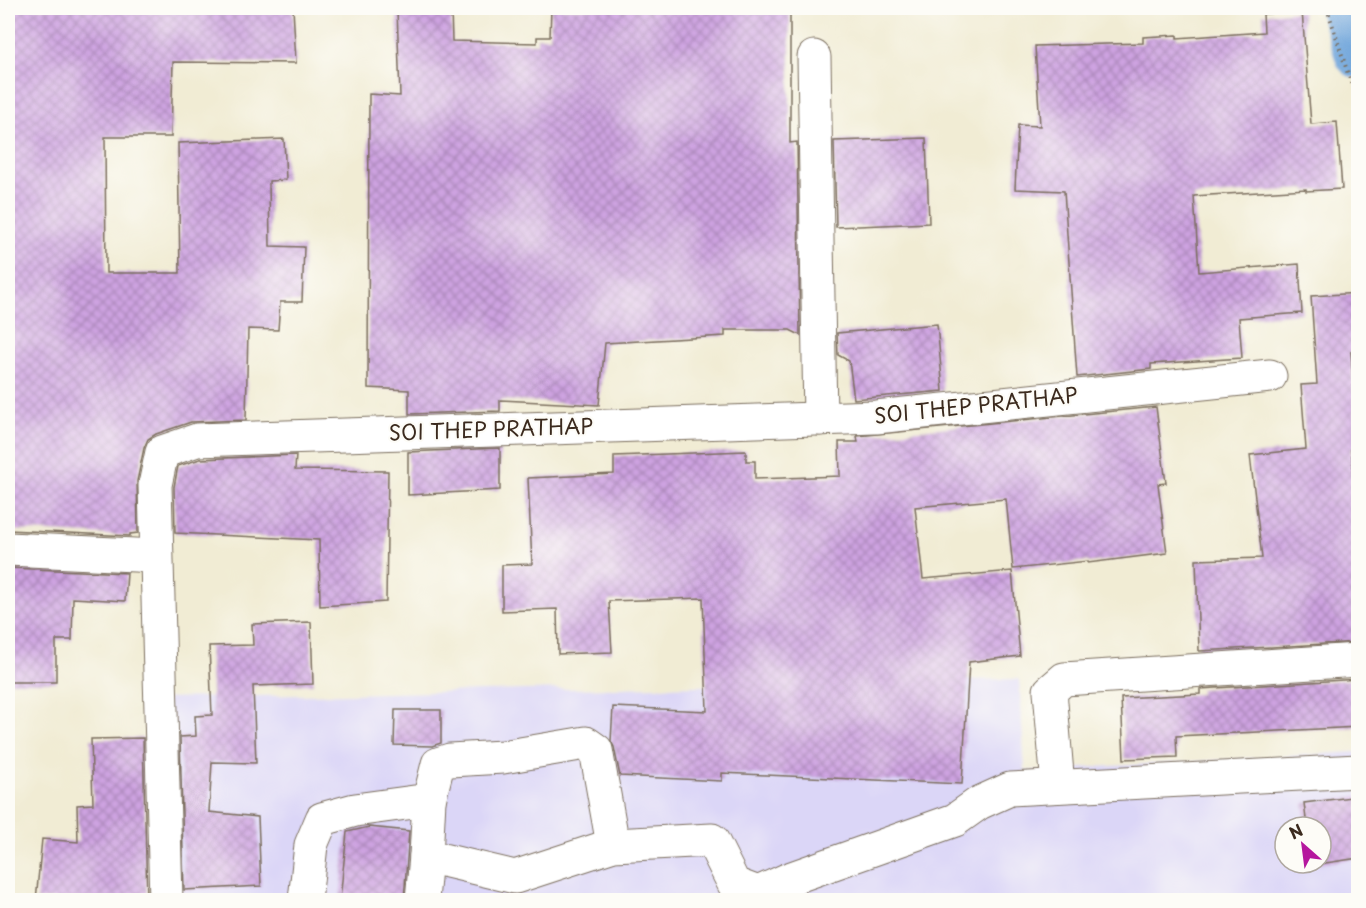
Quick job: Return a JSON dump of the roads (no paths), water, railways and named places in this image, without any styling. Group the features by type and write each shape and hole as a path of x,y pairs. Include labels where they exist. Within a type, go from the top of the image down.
{"street":[{"path":"814,57 820,419"},
{"name":"SOI THEP PRATHAP","path":"166,900 155,485 162,452 197,440 876,417 1270,376"},
{"path":"8,549 156,556"},
{"path":"1058,786 1050,691 1064,679 1359,660"},
{"path":"422,900 429,800 438,764 450,760 503,757 585,743 596,750 613,845"},
{"path":"426,856 515,877 613,845 712,840 734,884 758,893 789,879 955,820 979,803 1010,789 1359,771"},
{"path":"305,900 311,845 322,819 356,810 429,800"}],"waterway":[{"path":"1342,8 1358,55"}]}
